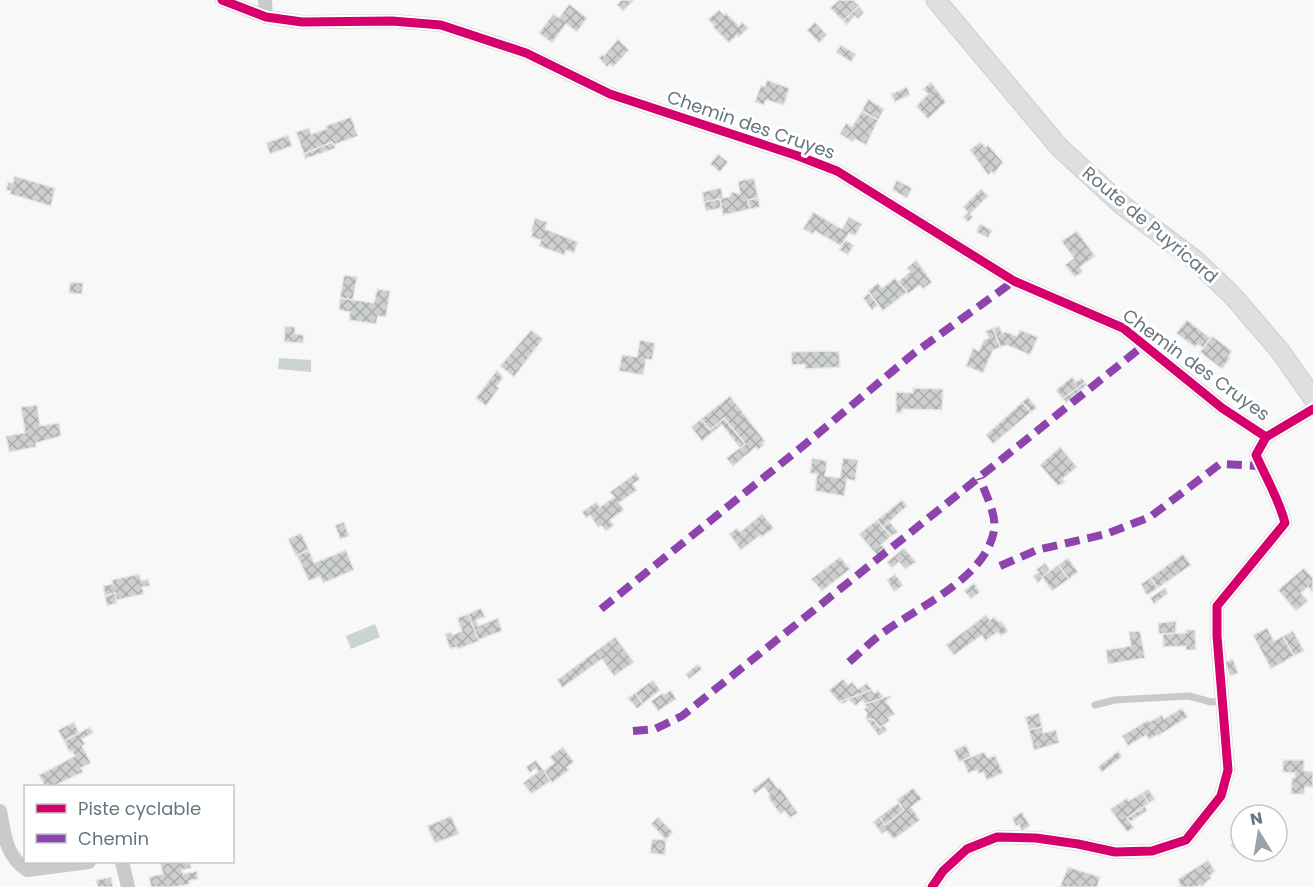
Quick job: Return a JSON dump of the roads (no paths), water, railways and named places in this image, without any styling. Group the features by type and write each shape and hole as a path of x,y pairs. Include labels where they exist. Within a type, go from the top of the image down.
{"main road":[{"name":"Route de Puyricard","path":"936,0 1059,147 1122,205 1195,260 1232,294 1280,351 1313,398"}],"street":[{"name":"Chemin des Cruyes","path":"222,0 266,17 302,22 392,21 441,25 526,53 610,94 837,171 1014,281 1123,328 1222,408 1266,437 1313,409"},
{"path":"265,0 266,17"},
{"path":"932,887 943,871 967,849 997,837 1036,838 1115,852 1152,851 1186,840 1221,796 1228,770 1217,636 1217,606 1285,523 1280,504 1256,455 1266,437"},
{"path":"0,811 8,848 16,862 27,870 75,863"},
{"path":"122,863 128,887"}],"lane":[{"path":"1095,705 1115,700 1189,696 1211,702 1223,701"}]}
